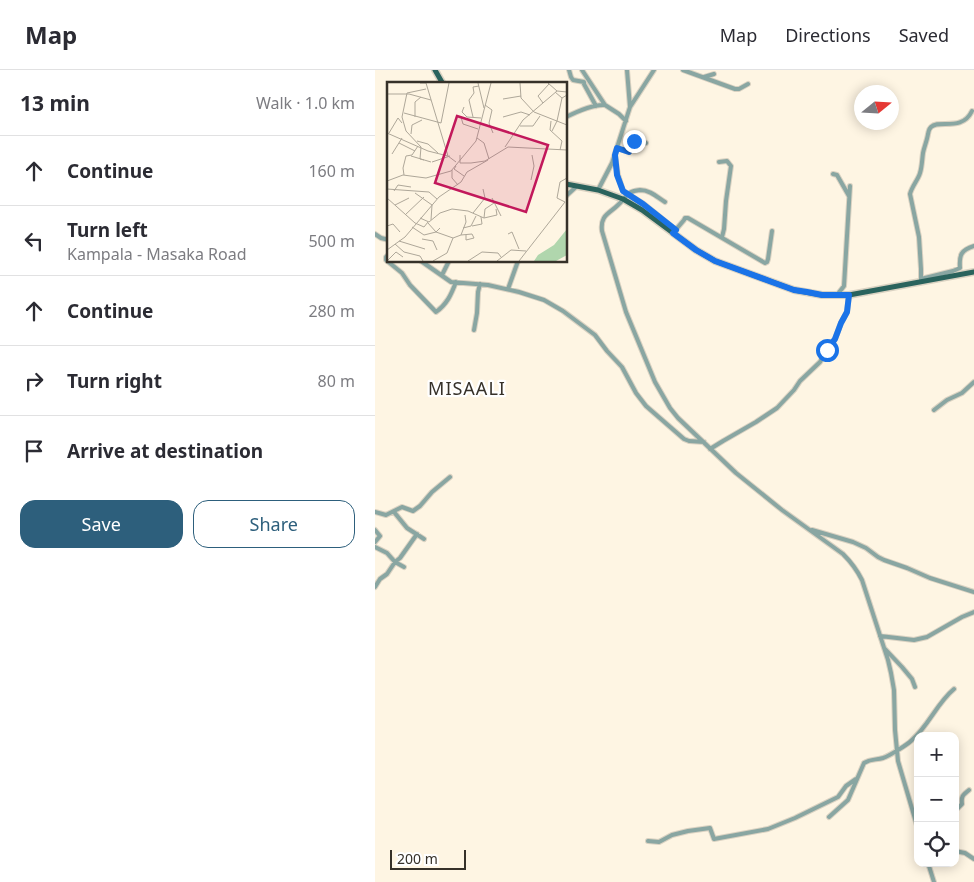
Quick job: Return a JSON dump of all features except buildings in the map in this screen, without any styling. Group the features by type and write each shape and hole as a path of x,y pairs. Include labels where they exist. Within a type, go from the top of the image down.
{"main road":[{"path":"435,70 442,82"},
{"path":"567,184 625,196 675,232 700,253 731,268 794,290 822,295 849,295 921,280 974,272"}],"street":[{"path":"569,70 573,80 584,82 596,106"},
{"path":"583,70 605,105 626,121"},
{"path":"627,70 630,107"},
{"path":"598,190 612,163 630,107 654,70"},
{"path":"683,70 735,89 748,84"},
{"path":"705,77 714,74"},
{"path":"567,117 587,108 605,105"},
{"path":"972,111 969,116 960,122 938,124 931,127 924,144 920,175 910,194 919,237 921,280 960,268 959,258 961,254 974,246"},
{"path":"617,148 629,152 634,141 646,143"},
{"path":"615,155 617,175 625,196"},
{"path":"719,162 726,161 731,166 722,237"},
{"path":"833,174 837,175 849,196"},
{"path":"567,195 577,186"},
{"path":"837,295 845,286 850,186"},
{"path":"665,202 647,191 635,191 625,196 619,205 606,214 604,218 601,228 626,312 663,397 678,418 758,491 843,554 857,570 888,660 893,681 896,750 900,772 916,822"},
{"path":"675,232 683,220 687,218 765,263 768,259 772,231"},
{"path":"375,234 387,239"},
{"path":"388,262 402,273 410,285 437,312 449,300 456,282"},
{"path":"423,262 449,281 508,289 544,300 563,311 595,335 622,367 641,400 650,410 684,439 704,442"},
{"path":"442,275 448,262"},
{"path":"508,289 517,262"},
{"path":"474,330 480,284"},
{"path":"710,449 777,408 794,390 800,380 821,362 835,339 847,312 849,295"},
{"path":"934,410 947,400 962,393 974,382"},
{"path":"375,512 386,515 401,507 413,511 450,477"},
{"path":"393,512 407,528 424,540"},
{"path":"810,529 853,542 884,560 930,578 974,592"},
{"path":"375,530 380,536 375,542"},
{"path":"375,588 380,579 387,574 417,534"},
{"path":"375,547 387,553 395,562 404,567"},
{"path":"880,636 914,640 927,637 963,616 974,612"},
{"path":"884,648 902,666 912,679 915,687"},
{"path":"829,817 848,800 864,763 886,757 911,742 954,689"},
{"path":"648,841 659,842 688,830 710,828 714,839 768,829 838,797 846,786 856,779"},
{"path":"959,807 962,804 961,797 969,790"},
{"path":"959,852 965,853 974,859"},
{"path":"929,867 934,882"}],"district":[{"name":"MISAALI","path":"467,388"}],"route":[{"path":"634,141 629,152 617,148 615,155 617,175 623,191 664,220 676,230 673,233 696,250 715,261 794,290 822,295 849,295 847,312 835,339 827,350"}]}
